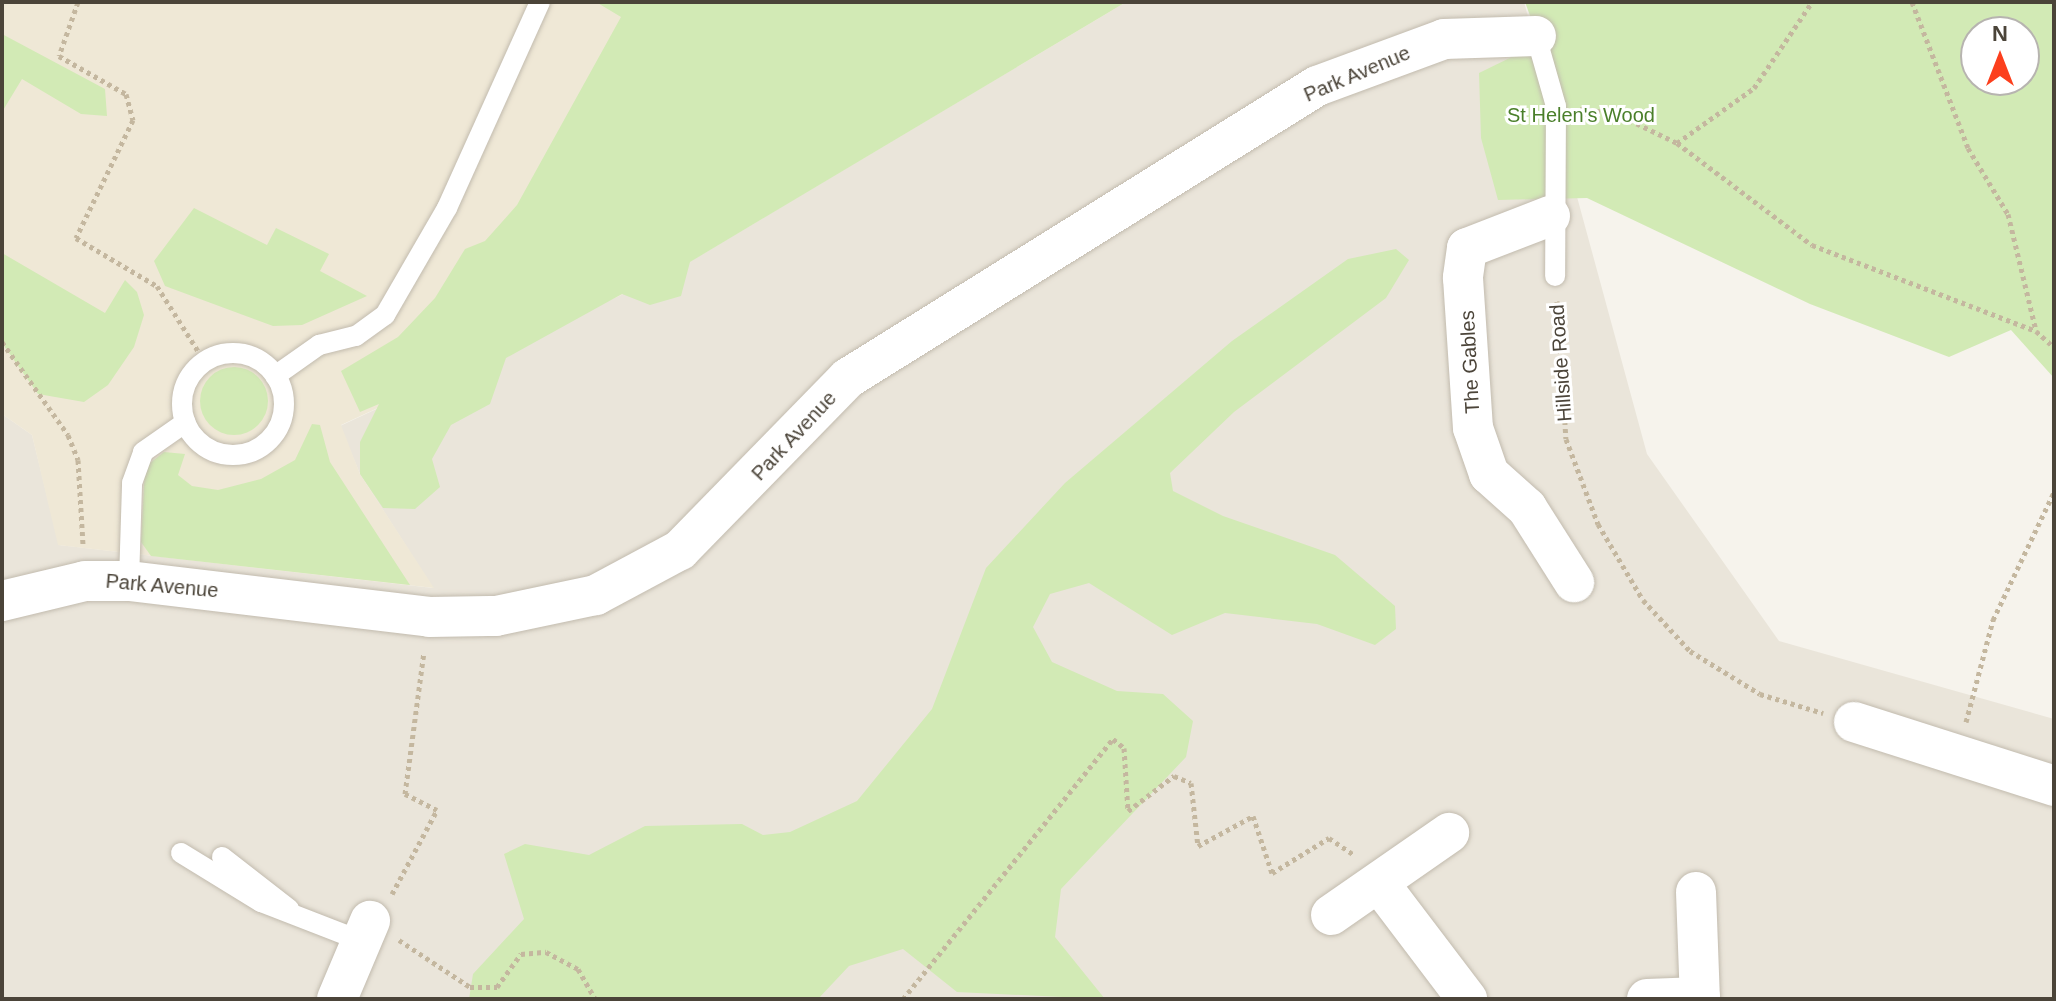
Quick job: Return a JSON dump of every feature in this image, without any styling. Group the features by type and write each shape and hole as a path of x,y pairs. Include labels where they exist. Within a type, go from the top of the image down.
{"street":[{"name":"Park Avenue","path":"2,601 85,581 129,581 429,617 496,616 596,595 652,565 735,501 848,378 1317,86 1444,39 1536,36"},
{"name":"The Gables","path":"1550,216 1467,248 1463,278 1473,428 1489,474 1527,508 1574,582"},
{"path":"1854,722 1958,750 2054,786"},
{"path":"1331,915 1449,833"},
{"path":"1379,883 1467,999"},
{"path":"1647,999 1700,998 1696,892"},
{"path":"337,999 364,930"}],"lane":[{"path":"275,376 319,345 356,336 385,315 447,208 540,2"},
{"name":"Hillside Road","path":"1536,36 1556,106 1550,216 1555,276"},
{"path":"241,353 275,376 283,417 263,446 247,453 213,451 186,422 187,380 205,362 241,353"},
{"path":"129,581 132,483 143,452 186,422"},
{"path":"181,853 261,902 364,930"},
{"path":"222,857 289,909"}],"path":[{"path":"78,2 59,56 126,94 133,120 76,238 157,286 205,362"},
{"path":"1677,143 1754,88 1812,2"},
{"path":"1912,2 1968,148 2008,214 2036,331"},
{"path":"1556,106 1615,113 1677,143 1812,245 2036,331 2054,347"},
{"name":"Hillside Road","path":"1555,276 1566,439 1598,524 1643,600 1690,651 1760,694 1854,722"},
{"path":"2,342 68,435 78,460 85,581"},
{"path":"1958,750 1993,620 2054,492"},
{"path":"429,617 405,794 437,810 397,889 364,930 470,987 497,987 521,954 546,952 578,969 595,999"},
{"path":"903,999 1113,739 1124,748 1128,811 1183,775 1191,783 1198,846 1253,816 1272,873 1329,838 1339,840 1379,883"}],"shaded area":[{"path":"2,2 1126,2 679,268 341,425 360,474 434,588 58,545 32,435 2,414"},
{"path":"1126,2 1524,2 1647,454 1779,641 2054,719 2054,999 2,999 2,414 32,435 59,545 433,588 360,474 340,426 679,268"}],"green space":[{"path":"596,2 1126,2 690,262 681,296 650,305 622,294 506,358 490,404 451,425 432,459 440,487 415,509 383,508 360,474 360,442 379,404 360,412 341,371 398,337 435,298 465,249 485,241 517,205 621,17"},
{"name":"St Helen's Wood","path":"1525,2 2054,2 2054,378 2011,330 1949,357 1810,304 1587,198 1498,200 1481,138 1479,73 1540,43"},
{"path":"2,34 105,89 107,116 81,114 22,79 2,112"},
{"path":"194,208 267,245 276,228 329,254 320,271 367,296 302,325 273,326 165,286 154,261"},
{"path":"1396,249 1409,260 1386,298 1234,412 1170,473 1173,491 1223,516 1335,555 1395,606 1396,629 1375,645 1317,624 1225,613 1172,635 1089,583 1050,594 1033,627 1052,662 1117,691 1163,694 1193,721 1186,757 1061,889 1055,937 1105,999 957,992 903,949 849,966 818,999 469,999 473,974 524,919 504,854 525,844 589,855 645,826 742,824 763,835 790,832 857,801 932,709 986,568 1065,483 1232,341 1348,259"},
{"path":"2,253 105,313 125,280 137,292 144,315 134,347 108,385 84,402 38,394 2,343"},
{"path":"234,367 258,377 268,401 258,425 234,435 210,425 200,401 210,377"},
{"path":"312,424 320,425 330,462 410,585 151,556 141,542 145,467 164,452 185,454 178,475 192,486 218,490 261,479 295,460"}]}
